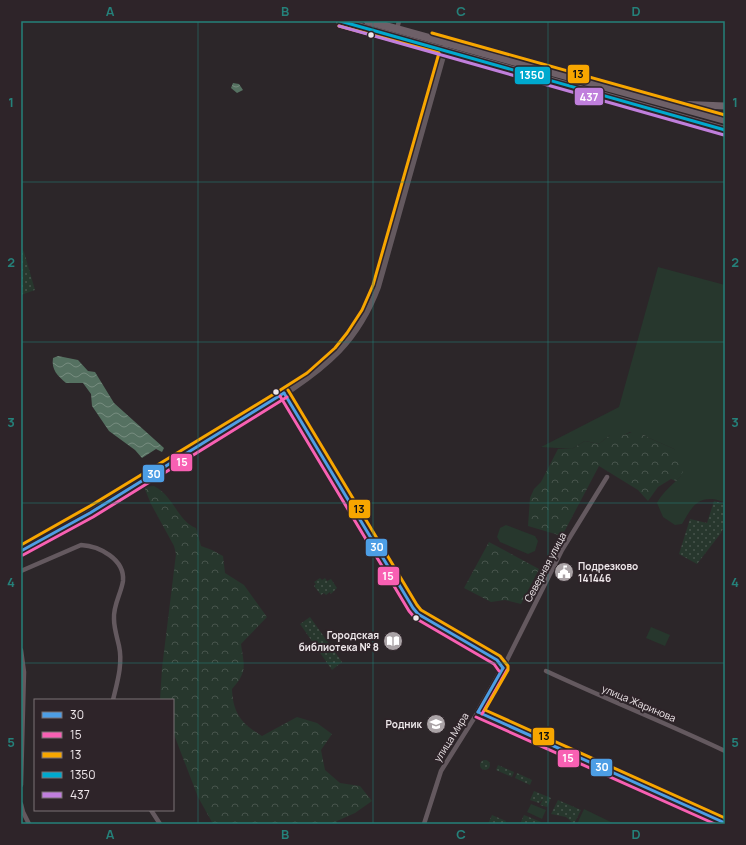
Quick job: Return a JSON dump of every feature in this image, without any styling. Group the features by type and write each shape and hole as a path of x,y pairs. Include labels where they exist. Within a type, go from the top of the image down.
{"highway":[{"path":"340,21 445,49 725,130"},
{"path":"368,21 398,25 725,120"}],"main road":[{"path":"663,103 725,106"}],"street":[{"path":"21,551 90,513 284,393 324,365 338,352 359,326 378,287 445,49"},
{"path":"284,393 413,608 418,614 497,660 503,668"},
{"name":"Северная улица","path":"503,668 562,550 608,477"},
{"path":"21,571 81,545 92,545 114,558 119,565 123,581 114,608 114,620 121,658 113,699"},
{"path":"21,650 24,672 21,785"},
{"name":"улица Мира","path":"425,821 431,807 436,783 441,771 478,712 503,668"},
{"name":"улица Жаринова","path":"546,671 604,698 644,713 725,751"},
{"path":"478,712 725,824"},
{"path":"21,804 23,812 30,824"},
{"path":"152,811 160,824"}],"green space":[{"path":"21,248 24,252 35,290 21,295"},
{"path":"658,267 725,285 725,502 716,499 706,499 701,501 694,506 682,524 675,525 663,517 657,503 665,492 681,476 674,449 643,434 630,432 624,435 610,435 599,444 585,441 572,449 541,447 619,407"},
{"path":"637,430 649,438 674,449 684,469 681,476 676,481 671,479 658,487 648,501 638,490 599,466 562,536 528,526 530,498 534,489 541,482 558,449 572,449 585,441 599,444 610,435 624,435"},
{"path":"154,486 161,490 180,515 190,525 196,528 201,546 223,556 225,573 244,585 267,617 241,644 244,663 243,673 232,689 234,705 240,717 249,727 262,736 297,717 317,723 332,734 321,750 325,770 340,783 360,786 372,801 355,813 337,821 336,824 213,824 198,797 174,735 174,699 160,699 162,668 176,554 174,546 151,504 144,487"},
{"path":"714,501 725,504 725,524 721,533 697,564 679,554 690,519 707,523"},
{"path":"506,525 535,536 538,541 535,551 528,554 500,542 497,537 500,528"},
{"path":"489,542 539,569 521,604 505,600 491,602 464,588"},
{"path":"320,578 322,580 325,578 327,581 331,579 337,588 331,594 330,592 326,595 324,593 321,595 314,586 316,584 314,582"},
{"path":"310,617 342,662 332,670 300,624"},
{"path":"651,627 670,635 665,646 646,638"},
{"path":"483,760 487,760 490,765 487,770 483,770 480,767 480,763"},
{"path":"498,765 514,772 512,777 496,770"},
{"path":"517,773 532,780 530,785 515,778"},
{"path":"534,791 551,798 547,807 540,805 543,799 539,803 530,800"},
{"path":"558,800 581,810 574,824 566,817 551,814"},
{"path":"531,804 546,810 542,819 527,812"},
{"path":"584,809 615,824 577,824"},
{"path":"492,815 506,821 505,824 488,824"},
{"path":"524,815 541,822 540,824 520,824"}],"water":[{"path":"233,83 239,84 243,90 237,93 231,88"},
{"path":"58,356 78,360 88,371 95,372 114,403 164,448 162,452 156,449 142,458 135,450 109,431 92,406 91,394 83,383 66,383 60,378 53,366 53,358"}],"transit line":[{"name":"1350","path":"340,21 725,130"},
{"name":"13","path":"21,545 90,506 307,373 335,348 362,310 373,285 439,53 339,26"},
{"name":"437","path":"339,26 724,135"},
{"name":"13","path":"432,33 725,115"},
{"name":"13","path":"288,390 417,605 421,610 500,656 508,666 508,670 485,710 725,818"},
{"name":"30","path":"284,393 413,608 418,614 497,660 503,668"},
{"name":"30","path":"21,551 90,513 284,393"},
{"name":"15","path":"280,396 409,611 415,618 494,664 499,671"},
{"name":"15","path":"23,555 93,517 287,397"},
{"name":"30","path":"478,712 503,668"},
{"name":"15","path":"482,714 507,670"},
{"name":"30","path":"478,712 725,823"},
{"name":"15","path":"476,717 715,824"}],"place":[{"name":"Подрезково 141446","path":"564,572"},
{"name":"Городская библиотека № 8","path":"393,641"},
{"name":"Родник","path":"436,724"}]}
